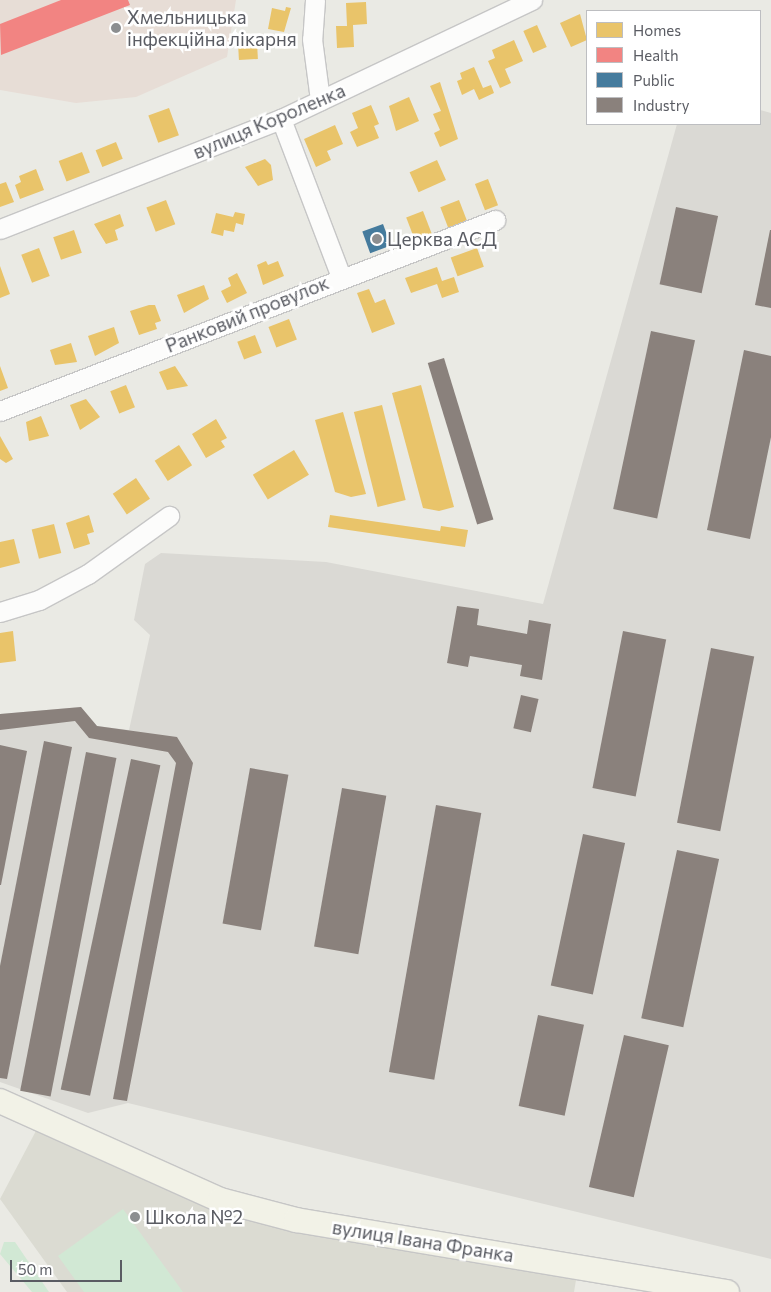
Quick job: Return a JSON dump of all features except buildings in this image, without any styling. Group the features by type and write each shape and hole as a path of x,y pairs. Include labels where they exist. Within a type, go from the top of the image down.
{"main road":[{"name":"вулиця Івана Франка","path":"0,1101 126,1161 220,1200 296,1220 727,1292"}],"street":[{"path":"315,0 312,39 320,100"},
{"name":"вулиця Короленка","path":"0,229 280,119 532,0"},
{"path":"280,119 341,277"},
{"name":"Ранковий провулок","path":"0,411 341,277 495,220"},
{"path":"0,612 39,600 88,574 169,516"}],"shaded area":[{"name":"Хмельницька інфекційна лікарня","path":"0,0 236,0 227,57 136,97 76,103 0,90"},
{"path":"761,110 771,113 771,1259 128,1103 88,1113 0,1082 0,714 81,707 97,726 129,730 150,635 134,620 145,564 161,553 326,562 543,604 677,125 761,125"},
{"name":"Школа №2","path":"38,1127 218,1207 577,1274 574,1292 67,1292 0,1199"}],"green space":[{"path":"123,1209 183,1292 84,1292 58,1256"},
{"path":"4,1242 15,1242 49,1292 32,1292 0,1254"}],"place":[{"name":"Хмельницька інфекційна лікарня","path":"116,28"},
{"name":"Церква АСД","path":"377,239"},
{"name":"Школа №2","path":"135,1217"}]}
